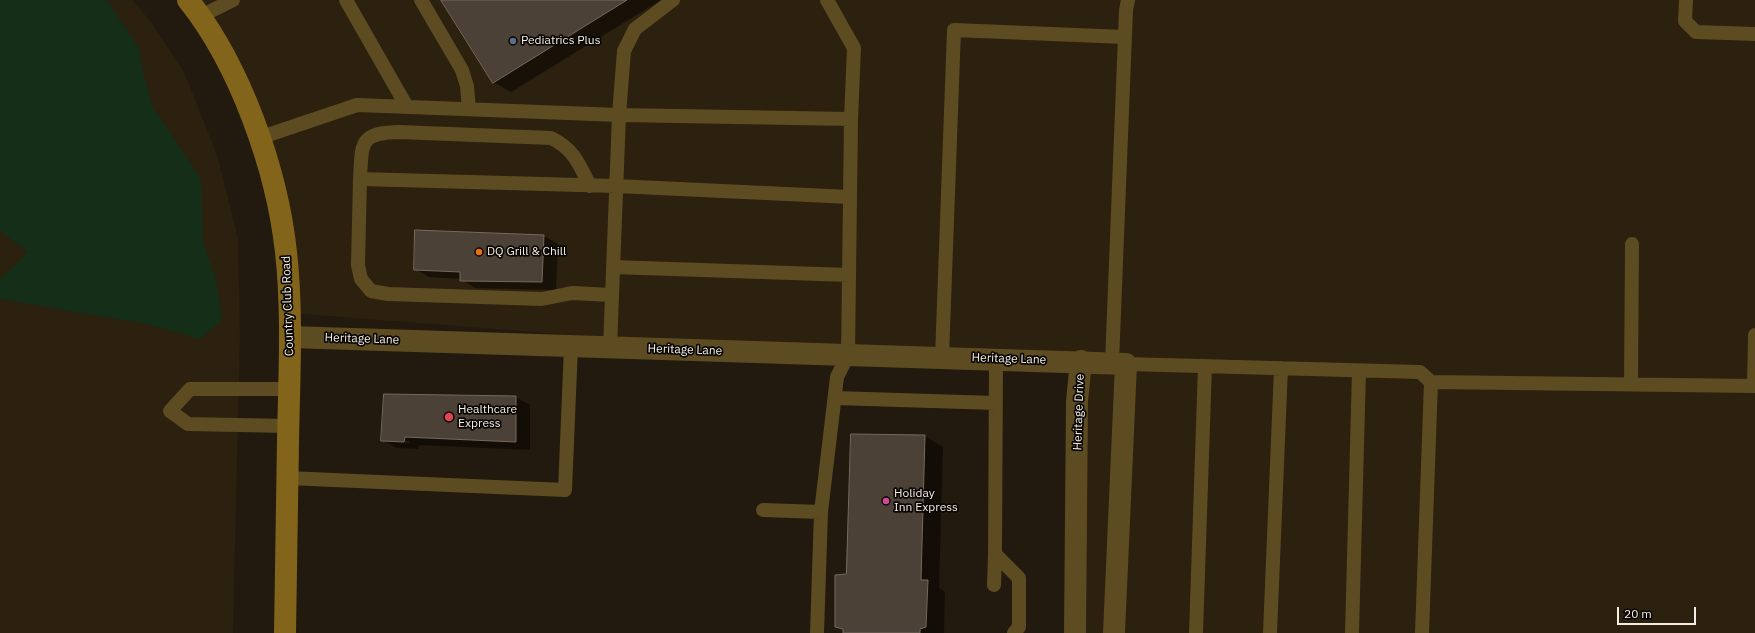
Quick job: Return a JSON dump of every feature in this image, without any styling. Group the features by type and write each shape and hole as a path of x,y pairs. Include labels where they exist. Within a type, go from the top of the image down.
{"street":[{"name":"Country Club Road","path":"194,8 210,30 240,87 259,138 274,188 286,251 290,337 285,633"},
{"name":"Heritage Lane","path":"290,337 571,347 1081,361"},
{"name":"Heritage Drive","path":"1075,633 1077,401 1081,361 1119,363"},
{"path":"1114,633 1119,363"}],"lane":[{"path":"194,8 233,0"},
{"path":"346,0 407,107"},
{"path":"421,0 462,70 468,86 469,109"},
{"path":"610,348 619,115 624,51 635,29 673,0"},
{"path":"817,633 821,512 837,377 848,354 851,119 854,48 827,0"},
{"path":"1128,0 1125,37 1119,363 1420,372 1431,382 1754,386 1755,335"},
{"path":"1686,0 1685,21 1696,32 1755,34"},
{"path":"942,357 954,30 1125,37"},
{"path":"259,138 357,105 619,115 851,119"},
{"path":"590,186 574,155 564,144 551,138 399,132 380,133 369,138 363,146 360,179 358,265 361,279 371,291 388,294 542,299 572,293 612,295"},
{"path":"360,179 616,186 850,197"},
{"path":"1630,384 1632,244"},
{"path":"613,267 849,275"},
{"path":"287,478 565,490 571,347"},
{"path":"994,586 996,359"},
{"path":"1196,633 1205,366"},
{"path":"1270,633 1280,368"},
{"path":"1352,633 1359,371"},
{"path":"1422,633 1431,382"},
{"path":"288,426 188,424 170,411 190,389 289,389"},
{"path":"835,398 996,403"},
{"path":"763,510 821,512"},
{"path":"995,554 1019,578 1019,627 1014,633"}],"shaded area":[{"path":"0,0 132,0 151,22 185,74 217,155 238,238 240,334 233,633 0,633"},
{"path":"188,0 1755,0 1755,633 1083,633 1080,361 815,354 290,313 274,188"}],"green space":[{"path":"0,0 107,0 139,48 143,72 153,107 201,180 203,242 216,279 222,320 200,339 147,324 0,299 0,279 28,252 0,231"}],"building":[{"name":"Pediatrics Plus","path":"441,0 627,0 493,83"},
{"name":"DQ Grill & Chill","path":"415,230 544,235 542,282 460,281 460,272 414,270"},
{"name":"Healthcare Express","path":"384,394 516,396 516,442 405,437 404,442 381,441"},
{"name":"Holiday Inn Express","path":"851,434 925,435 921,580 928,580 926,627 920,629 920,633 843,633 843,629 835,627 835,575 846,574"}],"place":[{"name":"Pediatrics Plus","path":"513,41"},
{"name":"DQ Grill & Chill","path":"479,252"},
{"name":"Healthcare Express","path":"449,417"},
{"name":"Holiday Inn Express","path":"886,501"}]}
